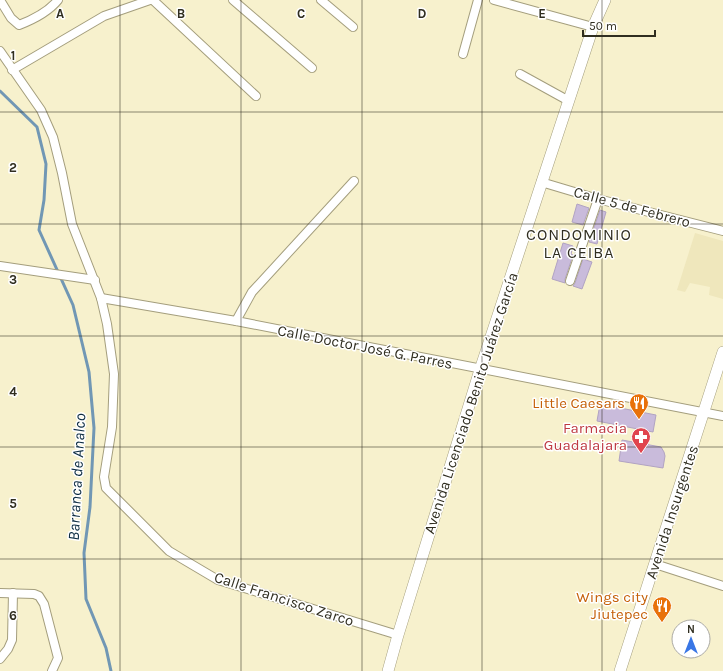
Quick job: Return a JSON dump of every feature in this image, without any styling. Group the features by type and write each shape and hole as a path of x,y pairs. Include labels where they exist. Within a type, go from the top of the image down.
{"main road":[{"name":"Avenida Licenciado Benito Juárez García","path":"388,671 480,370 593,27 605,0"},
{"name":"Avenida Insurgentes","path":"620,671 723,352"}],"street":[{"path":"0,0 10,18 19,25 28,22 55,1"},
{"path":"12,70 104,16 150,0"},
{"path":"153,0 256,96"},
{"path":"233,0 312,68"},
{"path":"321,0 353,27"},
{"path":"463,54 478,0"},
{"path":"494,0 593,27"},
{"path":"0,51 41,110 53,137 72,224 101,298"},
{"path":"520,74 569,101"},
{"path":"236,322 252,292 354,181"},
{"name":"Calle 5 de Febrero","path":"542,182 598,199 723,231"},
{"path":"570,281 598,199"},
{"path":"0,266 95,280"},
{"name":"Calle Doctor José G. Parres","path":"101,298 236,322 723,416"},
{"name":"Calle Francisco Zarco","path":"101,298 108,324 114,374 112,427 104,478 106,488 169,551 218,580 398,635"},
{"path":"655,564 723,586"},
{"path":"0,593 34,594 38,596 44,604 58,658 52,671"},
{"path":"0,659 8,649 12,640 12,593"}],"shaded area":[{"path":"695,233 723,241 723,299 709,295 710,287 690,283 685,292 677,290"}],"building":[{"path":"577,204 589,208 583,225 572,222"},
{"path":"600,210 606,212 597,244 589,242"},
{"path":"563,243 573,246 571,254 573,255 565,283 552,279"},
{"path":"583,259 592,262 582,289 573,286"},
{"path":"600,404 656,415 653,432 597,421"},
{"path":"622,440 661,447 665,456 663,468 619,461"}],"waterway":[{"name":"Barranca de Analco","path":"0,91 37,127 46,164 44,200 39,230 73,305 89,372 94,428 90,507 84,553 86,599 106,648 111,671"}],"place":[{"name":"Little Caesars","path":"639,420"},
{"name":"Farmacia Guadalajara","path":"641,454"},
{"name":"Wings city Jiutepec","path":"662,623"}],"district":[{"name":"CONDOMINIO LA CEIBA","path":"579,243"}]}
